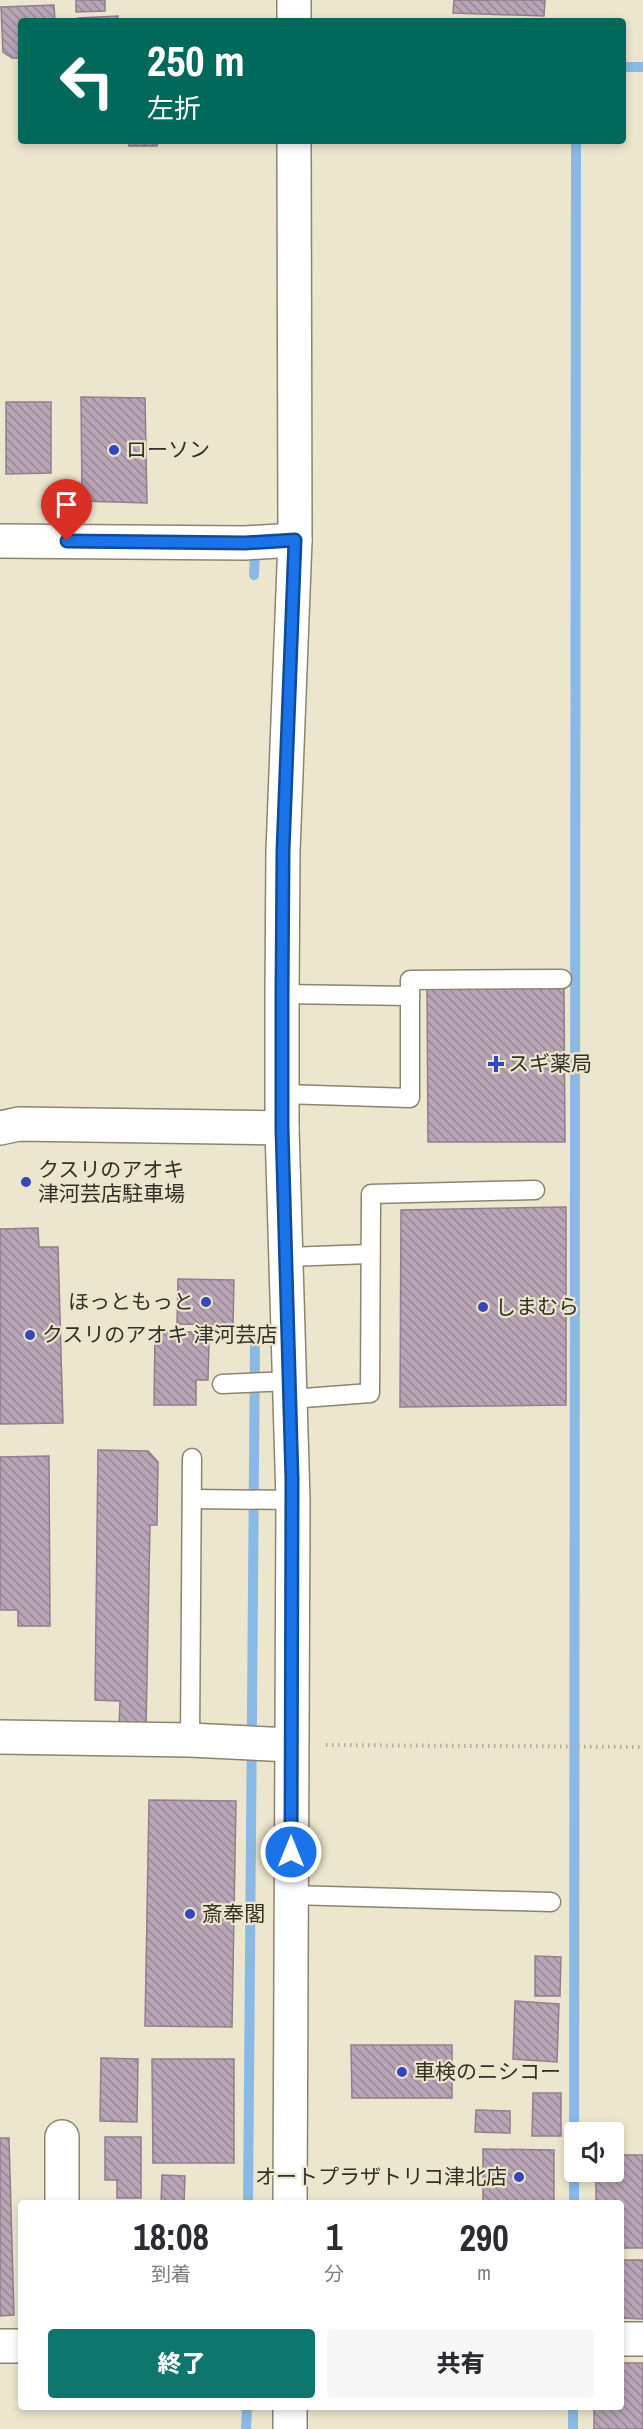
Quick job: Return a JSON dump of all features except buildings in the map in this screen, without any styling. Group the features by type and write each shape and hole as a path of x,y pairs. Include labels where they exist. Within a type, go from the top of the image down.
{"street":[{"path":"294,0 294,18"},
{"path":"291,2200 290,1895 279,1745 286,1257 282,1128 283,851 270,541 294,144"},
{"path":"0,541 270,541"},
{"path":"0,1128 19,1124 282,1128"},
{"path":"0,1737 190,1740 279,1745"},
{"path":"62,2137 62,2200"},
{"path":"624,2339 643,2339"},
{"path":"0,2346 18,2346"},
{"path":"290,2410 290,2429"}],"lane":[{"path":"283,1094 410,1098 410,980 562,979"},
{"path":"282,994 410,996"},
{"path":"222,1384 370,1393 371,1194 535,1190"},
{"path":"286,1257 370,1254"},
{"path":"190,1740 192,1458"},
{"path":"192,1498 281,1499"},
{"path":"290,1895 551,1902"}],"path":[{"path":"279,1745 643,1747"}],"waterway":[{"path":"626,67 643,67"},
{"path":"574,2200 576,144"},
{"path":"254,575 255,554"},
{"path":"248,2200 255,1341"},
{"path":"246,2429 247,2410"},
{"path":"573,2410 573,2429"}],"place":[{"name":"ローソン","path":"114,450"},
{"name":"スギ薬局","path":"496,1064"},
{"name":"クスリのアオキ 津河芸店駐車場","path":"26,1182"},
{"name":"ほっともっと","path":"206,1302"},
{"name":"しまむら","path":"483,1307"},
{"name":"クスリのアオキ 津河芸店","path":"30,1335"},
{"name":"斎奉閣","path":"190,1914"},
{"name":"車検のニシコー","path":"402,2072"},
{"name":"オートプラザトリコ津北店","path":"519,2177"}],"route":[{"path":"67,541 245,543 295,540 283,851 282,994 282,1128 292,1479 291,1852"}]}
